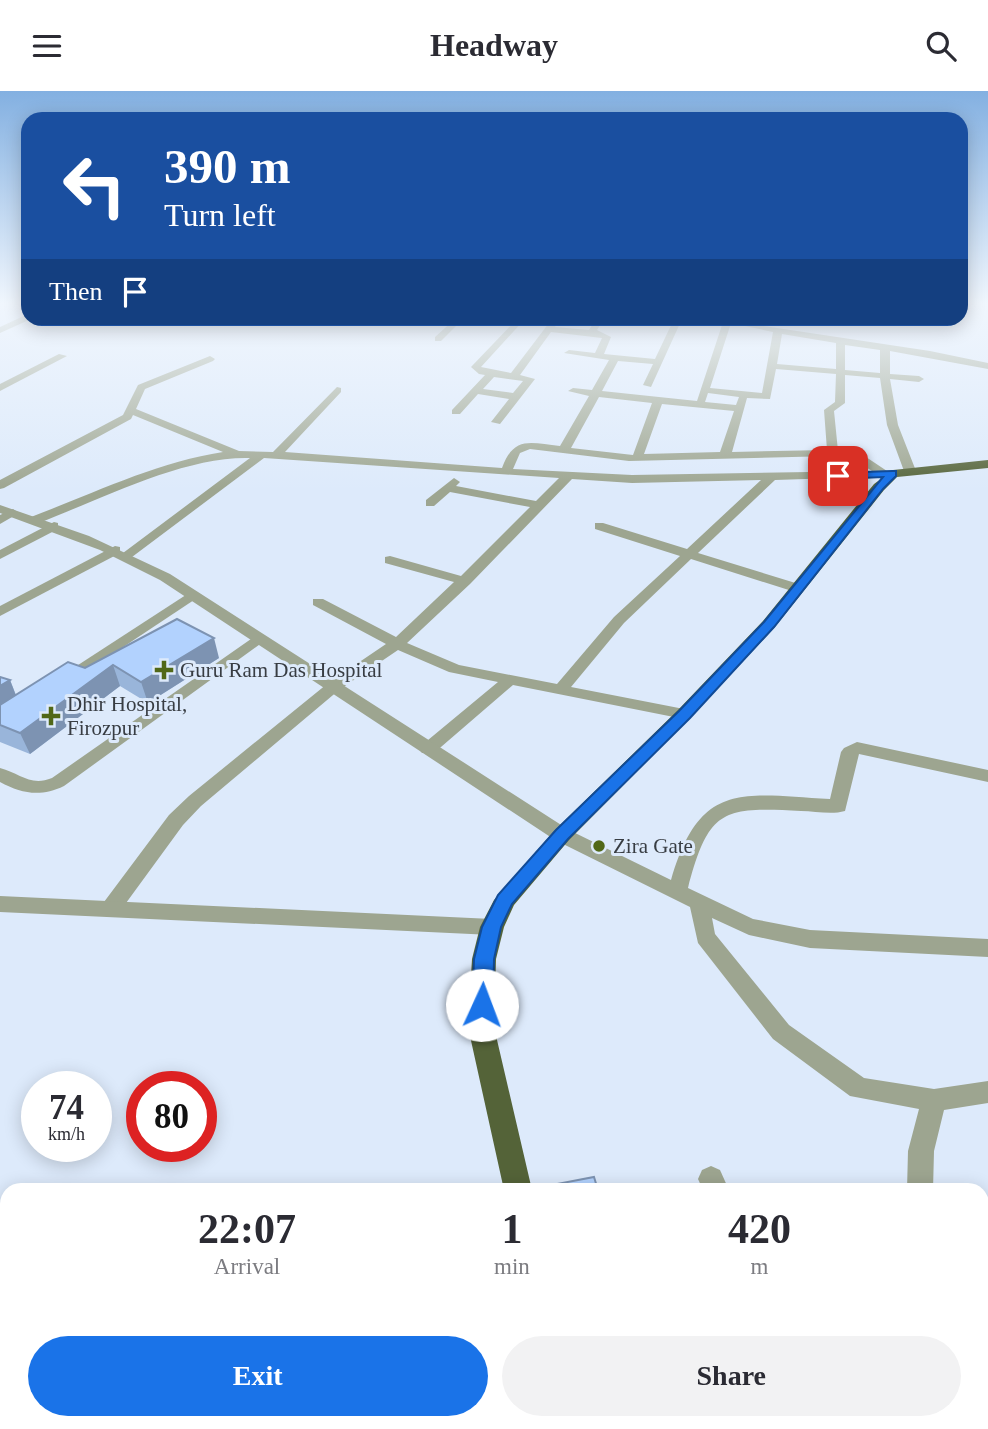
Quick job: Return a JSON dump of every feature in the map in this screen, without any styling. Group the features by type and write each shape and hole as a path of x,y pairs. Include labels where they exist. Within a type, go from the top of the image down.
{"highway":[{"path":"515,1183 481,1027 484,959 492,927 505,900 562,835 684,714 769,624 879,487 896,473 988,464"}],"street":[{"path":"0,388 42,366"},
{"path":"0,485 120,422 131,411 141,387 192,366"},
{"path":"477,366 479,371 531,381 496,422"},
{"path":"514,376 521,366"},
{"path":"565,450 610,366"},
{"path":"648,385 656,366"},
{"path":"699,405 711,366"},
{"path":"705,390 765,397 772,366"},
{"path":"778,366 919,379"},
{"path":"833,453 829,410 840,403 839,366"},
{"path":"884,366 887,413 896,473"},
{"path":"456,412 492,373"},
{"path":"0,612 121,553 269,454 337,390"},
{"path":"476,391 517,397"},
{"path":"573,391 740,409"},
{"path":"725,455 744,395"},
{"path":"637,458 658,401"},
{"path":"131,411 238,454"},
{"path":"506,472 514,450 518,447 637,458 833,453 862,459 896,473"},
{"path":"35,520 176,467 205,458 238,454 654,480 896,473"},
{"path":"430,503 467,470"},
{"path":"111,908 176,820 195,801 333,687 397,644 465,580 568,475"},
{"path":"561,689 619,620 770,478"},
{"path":"447,488 539,505"},
{"path":"4,514 54,526 121,553 192,595 562,835 749,927 810,939 988,948"},
{"path":"0,555 54,526"},
{"path":"600,526 797,588"},
{"path":"390,560 465,580"},
{"path":"52,687 192,595"},
{"path":"318,602 397,644 455,669 684,714"},
{"path":"0,774 23,788 35,790 58,782 258,639"},
{"path":"429,749 510,680"},
{"path":"677,893 689,853 703,826 724,807 777,803 838,806 850,752 857,748 988,776"},
{"path":"0,904 492,927"},
{"path":"700,905 705,937 780,1032 859,1088 934,1100 988,1092"},
{"path":"920,1183 921,1151 934,1100"}],"building":[{"path":"177,619 214,638 141,682 113,665 20,733 0,725 0,705 68,662 85,668"},
{"path":"0,677 10,680 0,686"},
{"path":"594,1177 596,1183 562,1183"}],"place":[{"name":"Guru Ram Das Hospital","path":"164,670"},
{"name":"Dhir Hospital, Firozpur","path":"51,716"},
{"name":"Zira Gate","path":"599,846"}],"route":[{"path":"482,1005 484,959 492,927 505,900 562,835 684,714 769,624 892,474 838,476"}]}
